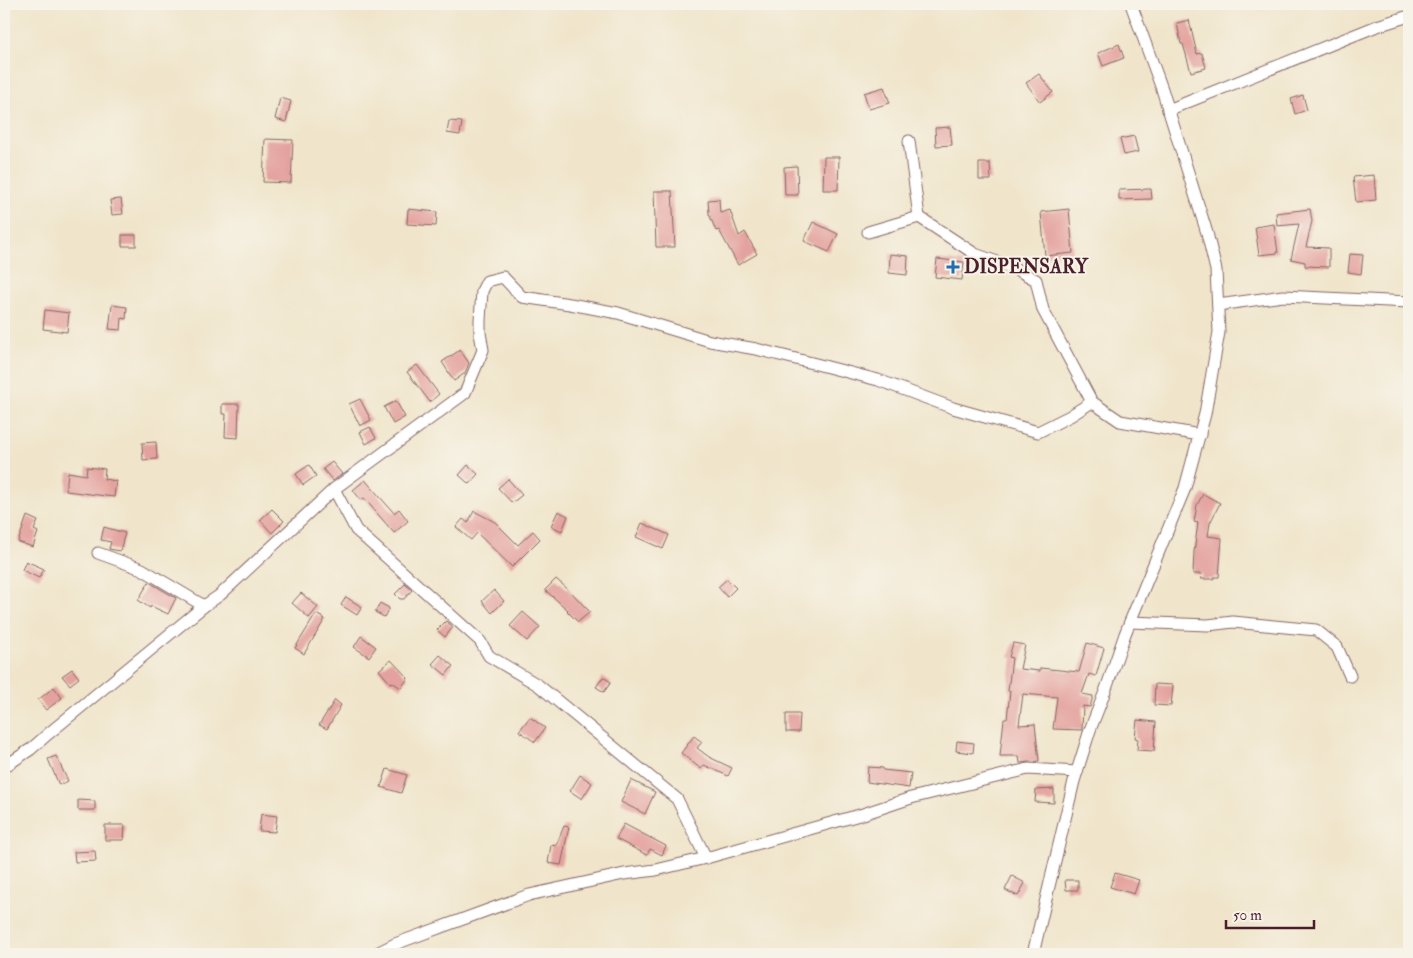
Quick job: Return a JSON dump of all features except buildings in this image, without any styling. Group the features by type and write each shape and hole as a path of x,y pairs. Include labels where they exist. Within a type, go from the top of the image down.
{"street":[{"path":"1033,954 1077,772 1090,730 1130,622 1185,488 1205,414 1218,332 1216,270 1168,110 1131,4"},
{"path":"1168,110 1376,26 1409,16"},
{"path":"909,141 919,218"},
{"path":"868,232 919,218 975,254 1014,268 1036,280 1043,310 1092,402 1120,421 1200,435"},
{"path":"4,767 31,749 204,606 220,595 334,489 465,393 483,350 480,326 482,291 487,281 503,277 522,297 618,313 710,341 756,349 878,380 952,408 1038,432 1070,416 1092,402"},
{"path":"1218,306 1283,296 1409,302"},
{"path":"334,489 356,530 480,641 489,656 538,685 676,799 706,858"},
{"path":"98,553 142,569 204,606"},
{"path":"1130,622 1208,625 1233,622 1316,630 1337,647 1350,676"},
{"path":"374,954 395,944 530,895 706,858 863,814 911,798 1028,769 1077,772"}],"place":[{"name":"DISPENSARY","path":"953,267"}]}
